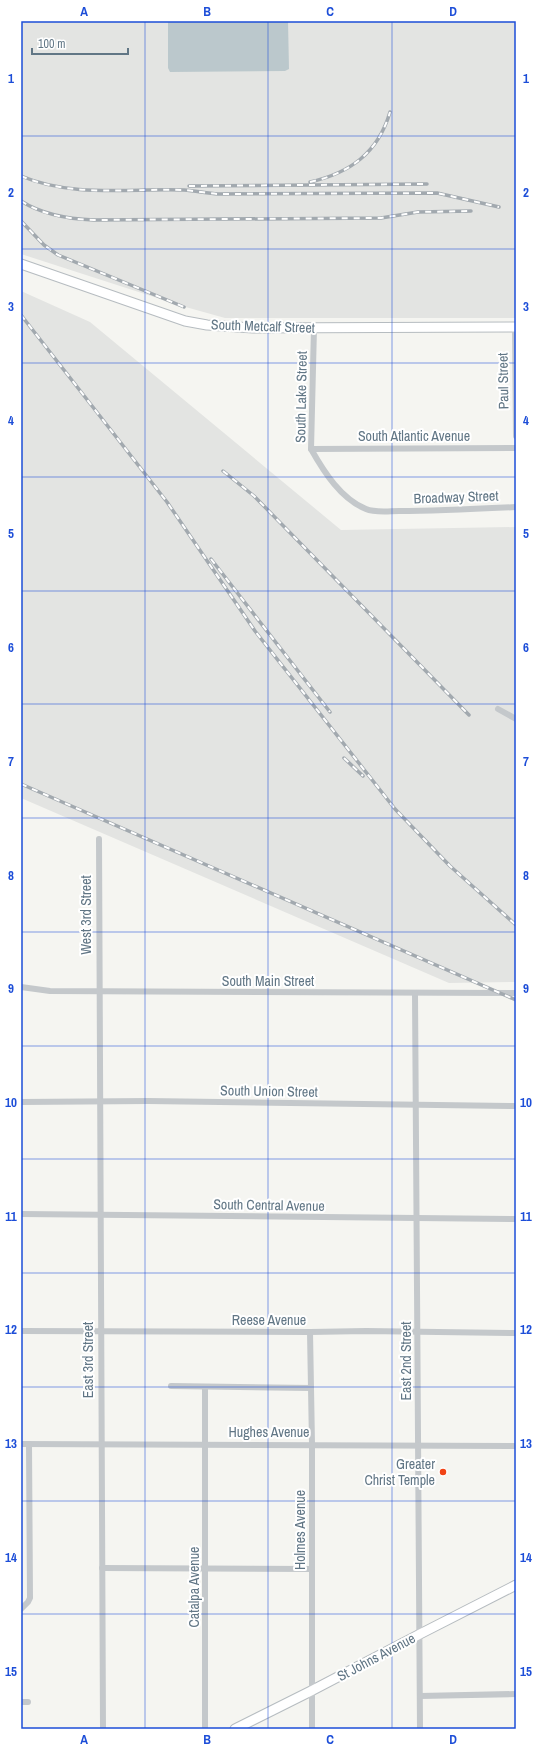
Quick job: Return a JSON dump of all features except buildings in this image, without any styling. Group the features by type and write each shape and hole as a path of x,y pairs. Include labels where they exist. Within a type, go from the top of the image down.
{"main road":[{"name":"South Metcalf Street","path":"21,264 142,306 192,322 207,325 253,328 515,327"},
{"name":"St Johns Avenue","path":"235,1729 516,1585"}],"street":[{"name":"Paul Street","path":"515,327 516,436"},
{"name":"South Lake Street","path":"314,328 311,449 334,483 342,493 352,501 368,510 396,511"},
{"name":"South Atlantic Avenue","path":"311,449 516,448"},
{"name":"Broadway Street","path":"396,511 516,507"},
{"path":"498,709 516,719"},
{"name":"West 3rd Street","path":"98,839 98,991"},
{"name":"South Main Street","path":"21,987 50,991 415,994 516,993"},
{"name":"East 3rd Street","path":"98,991 102,1729"},
{"name":"East 2nd Street","path":"415,994 420,1729"},
{"name":"South Union Street","path":"21,1102 99,1101 516,1106"},
{"name":"South Central Avenue","path":"21,1214 516,1219"},
{"name":"Reese Avenue","path":"21,1331 366,1331 516,1333"},
{"name":"Holmes Avenue","path":"310,1332 312,1444 312,1729"},
{"path":"171,1386 311,1388"},
{"name":"Catalpa Avenue","path":"205,1387 205,1729"},
{"name":"Hughes Avenue","path":"21,1444 516,1446"},
{"path":"21,1609 30,1598 29,1444"},
{"path":"102,1568 312,1569"},
{"path":"420,1696 516,1694"}],"shaded area":[{"path":"21,21 516,21 516,318 225,318 182,306 21,254"},
{"path":"168,21 288,21 289,69 285,71 170,72 168,68"},
{"path":"21,291 90,322 341,530 516,527 516,982 449,983 21,798"}],"railway":[{"path":"310,182 338,173 350,167 360,159 370,150 378,139 390,112"},
{"path":"21,176 41,183 81,190 184,190 218,194 437,193 499,207"},
{"path":"189,186 427,184"},
{"path":"21,201 47,213 75,219 94,220 381,218 418,212 471,211"},
{"path":"21,221 44,245 58,255 184,307"},
{"path":"21,315 167,502 255,631 395,809 450,866 516,925"},
{"path":"223,471 254,496 469,715"},
{"path":"211,559 330,712"},
{"path":"344,758 363,776"},
{"path":"21,784 516,1000"}],"place":[{"name":"Greater Christ Temple","path":"443,1472"}]}
